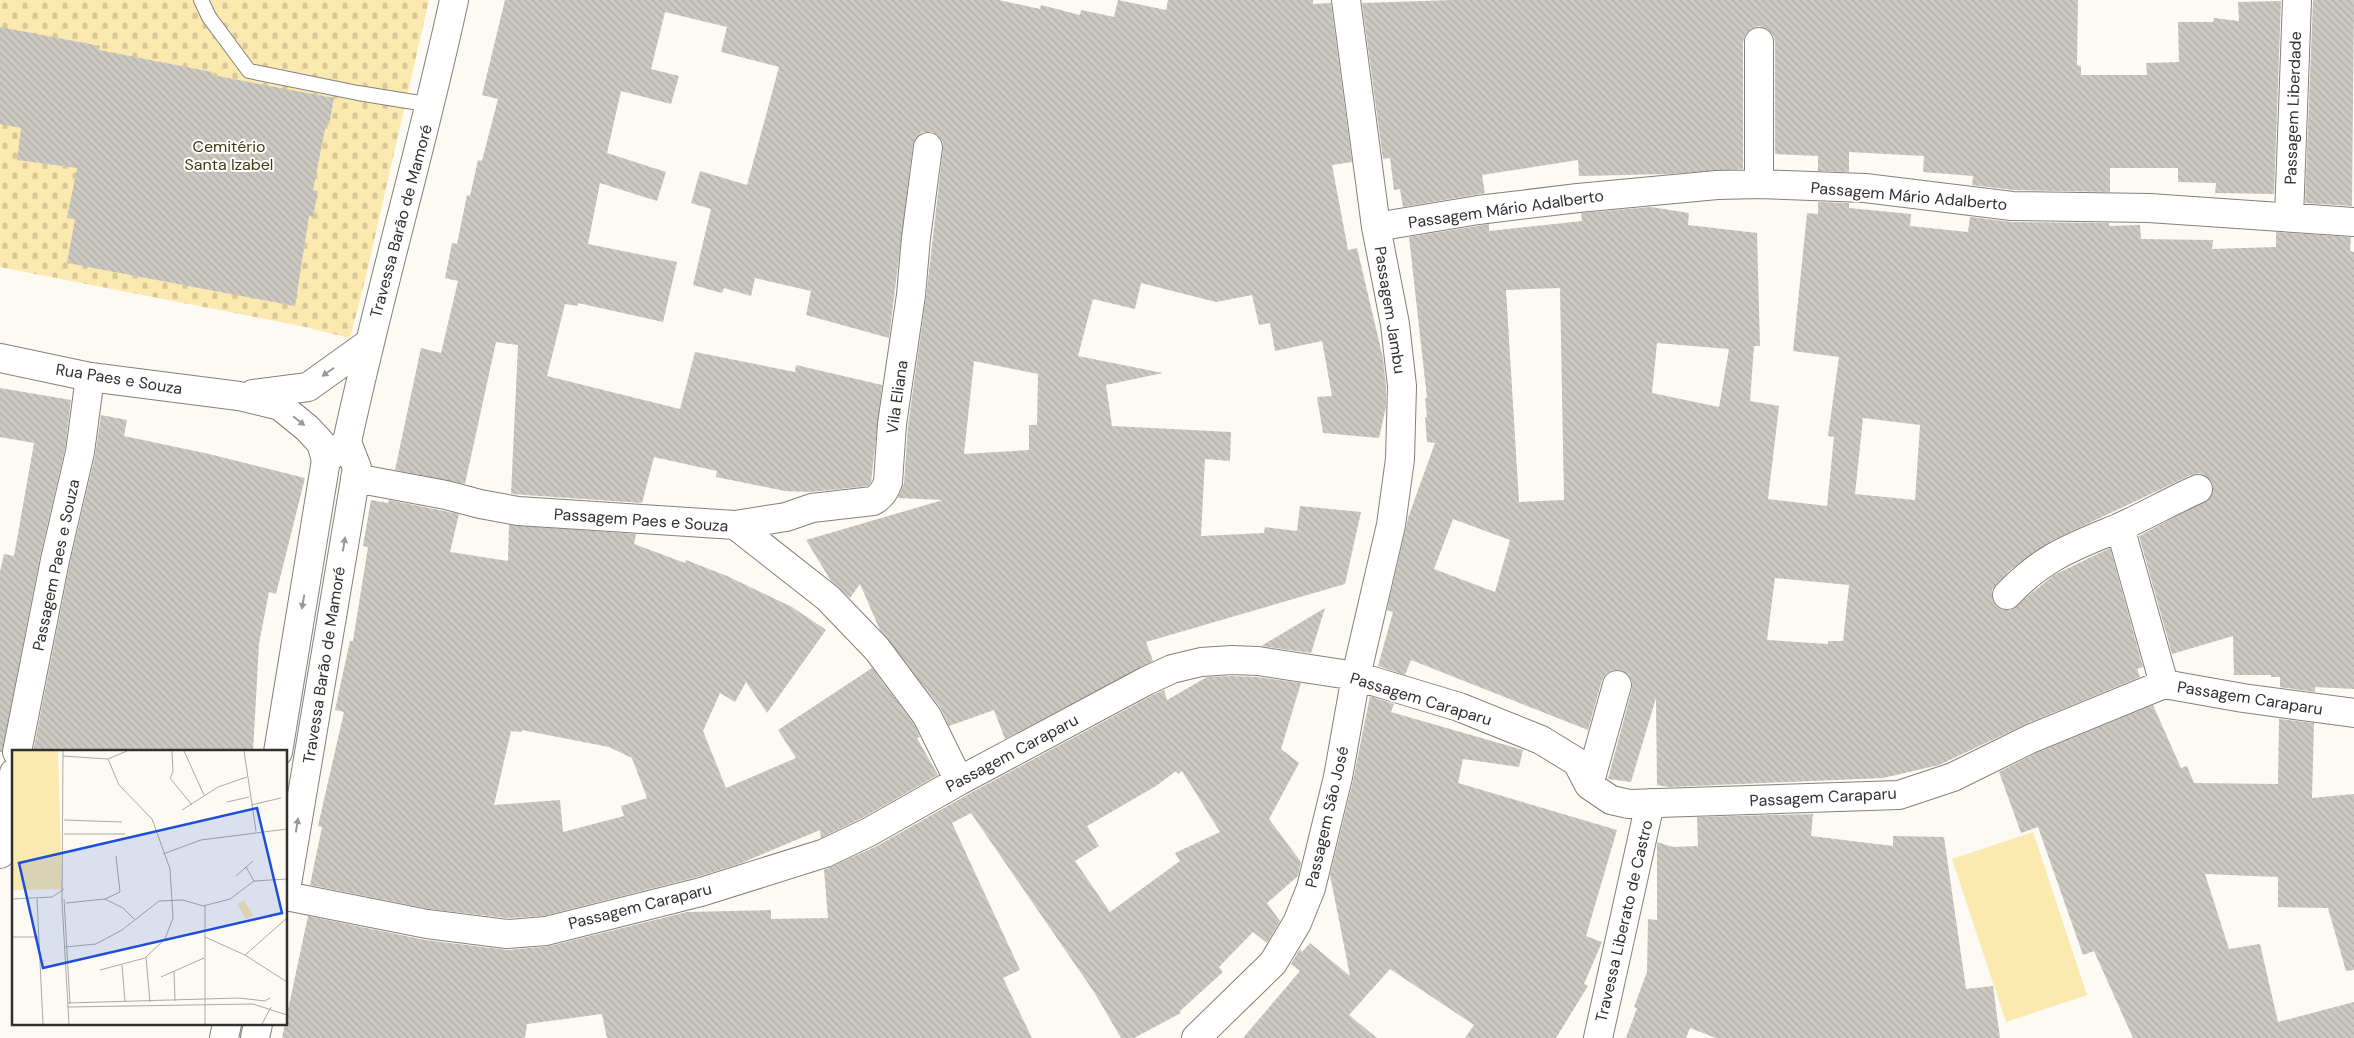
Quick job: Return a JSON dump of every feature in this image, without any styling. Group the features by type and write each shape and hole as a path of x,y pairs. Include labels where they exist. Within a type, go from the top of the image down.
{"street":[{"name":"Travessa Barão de Mamoré","path":"288,878 357,468 347,442 368,344 432,105 454,0"},
{"name":"Passagem Jambu","path":"1346,0 1376,227 1396,332 1402,386 1400,458 1391,525 1356,676"},
{"name":"Passagem Liberdade","path":"2289,217 2297,0"},
{"path":"1759,42 1759,184"},
{"name":"Vila Eliana","path":"735,525 786,517 812,508 873,501 880,498 885,490 888,482 892,424 911,295 916,238 928,147"},
{"name":"Passagem Mário Adalberto","path":"1376,227 1478,210 1569,199 1717,185 1759,184 1865,188 2012,206 2148,208 2354,222"},
{"name":"Rua Paes e Souza","path":"239,396 308,387 368,344"},
{"name":"Rua Paes e Souza","path":"0,358 90,377 239,396 280,406 307,428 321,443 326,460"},
{"name":"Passagem Paes e Souza","path":"12,743 80,452 90,377"},
{"path":"326,460 347,442"},
{"name":"Travessa Barão de Mamoré","path":"278,750 326,460"},
{"name":"Passagem Paes e Souza","path":"355,478 446,494 480,504 518,511 735,525 828,598 877,649 927,716 959,781"},
{"path":"2007,595 2039,565 2075,544 2120,527 2198,489"},
{"path":"2120,527 2164,684"},
{"name":"Passagem Caraparu","path":"288,896 474,931 507,934 546,930 701,892 825,853 869,832 959,781 1172,669 1201,662 1258,661 1356,676 1459,708 1541,740 1577,762 1589,786 1611,800 1629,804 1899,795 1953,777 2030,739 2164,684 2243,698 2354,713"},
{"name":"Passagem São José","path":"1196,1038 1272,963 1298,923 1312,888 1323,848 1356,676"},
{"path":"1589,786 1617,685"},
{"path":"0,854 12,785"},
{"name":"Travessa Liberato de Castro","path":"1598,1038 1650,803"}],"lane":[{"path":"201,0 209,17 249,71 358,93 432,105"}],"green space":[{"name":"Cemitério Santa Izabel","path":"0,0 429,0 350,338 301,326 0,267"},
{"path":"2033,832 2087,995 2006,1022 1952,859"}],"building":[{"path":"505,0 999,0 1040,9 1041,5 1080,15 1081,10 1114,17 1118,0 1166,10 1168,0 1313,0 1313,4 1331,3 1352,162 1332,165 1348,250 1357,248 1383,358 1386,407 1379,438 1323,433 1317,397 1332,396 1322,341 1275,351 1270,323 1259,325 1252,295 1216,302 1141,283 1135,309 1093,299 1078,356 1163,373 1106,385 1112,426 1231,432 1230,461 1205,459 1201,536 1264,533 1265,527 1297,531 1300,506 1361,512 1345,584 1146,642 1153,661 1005,739 994,710 949,726 940,707 880,630 860,584 850,598 831,581 806,540 943,500 898,498 904,483 908,426 926,297 943,142 938,135 922,132 916,137 913,144 889,338 806,315 811,291 755,278 751,296 724,288 722,293 693,285 711,209 691,203 700,171 747,185 779,67 721,52 727,27 665,12 651,69 679,76 671,104 621,91 607,153 666,172 657,201 600,183 588,244 677,262 663,322 578,303 578,306 565,304 547,376 680,409 695,352 795,372 796,365 882,385 871,483 868,486 811,492 785,491 716,477 717,471 654,457 642,503 511,494 518,345 496,342 465,484 395,470 421,348 441,353 458,281 445,278 452,243 457,244 467,195 470,196 478,160 482,161 498,99 482,95","holes":["974,361 1038,374 1037,425 1029,425 1029,450 964,454"]},
{"path":"1454,0 2078,0 2077,65 2081,66 2081,75 2147,75 2146,63 2179,62 2178,22 2213,22 2214,18 2239,21 2238,2 2281,1 2274,194 2215,193 2216,183 2178,182 2178,168 2110,168 2110,192 2013,190 1972,185 1973,176 1923,172 1924,156 1849,152 1849,172 1818,171 1818,156 1775,154 1775,42 1773,35 1767,29 1759,26 1752,28 1746,34 1743,42 1743,169 1669,174 1579,176 1578,160 1482,175 1485,193 1403,207 1400,189 1394,190 1390,158 1383,159 1362,3"},
{"path":"2313,0 2354,0 2352,206 2305,203"},
{"path":"0,27 100,46 99,50 212,72 212,75 334,98 329,125 326,124 313,190 318,191 313,217 309,216 295,306 67,263 75,219 67,218 77,168 17,160 21,128 0,124"},
{"path":"1818,202 1849,203 1849,208 1911,214 1910,226 1968,232 1970,217 2012,222 2109,223 2109,226 2140,225 2141,239 2213,240 2212,249 2276,247 2276,232 2351,237 2350,251 2354,252 2354,689 2315,687 2315,692 2280,687 2280,677 2271,677 2271,675 2234,675 2233,636 2172,654 2139,536 2210,498 2213,491 2212,483 2207,477 2199,473 2191,475 2051,541 2010,570 1992,590 1992,598 1996,606 2003,610 2011,610 2054,575 2110,548 2143,667 2137,669 2140,677 2024,725 1939,765 1883,778 1669,787 1657,785 1656,698 1631,782 1608,779 1632,689 1632,681 1628,674 1622,670 1613,670 1606,674 1602,680 1588,730 1411,660 1405,675 1378,666 1393,612 1387,610 1408,518 1435,443 1427,442 1425,398 1427,398 1409,237 1489,224 1489,231 1582,221 1581,213 1651,207 1689,213 1688,225 1757,233 1760,346 1754,346 1750,401 1779,406 1768,499 1827,506 1834,437 1828,436 1839,357 1793,351 1807,213 1818,214","holes":["1560,288 1564,500 1519,502 1506,290","1657,343 1729,349 1719,407 1652,393","1863,418 1920,425 1915,500 1855,494","1453,519 1510,540 1495,592 1434,569","1775,578 1849,585 1843,641 1828,641 1828,644 1767,640"]},
{"path":"0,388 71,400 65,449 40,557 2,752 0,752 0,572 4,554 14,556 34,443 0,437"},
{"path":"101,415 127,420 124,436 209,454 305,478 276,594 269,592 259,644 253,750 33,750 70,563 95,456"},
{"path":"371,500 388,503 389,500 459,514 450,552 508,561 509,525 636,534 634,544 685,563 686,560 727,576 792,607 826,630 767,713 746,682 735,702 720,693 703,731 726,788 796,758 778,730 872,668 914,724 920,737 917,738 938,775 862,818 821,838 820,830 739,864 697,877 543,916 507,918 430,909 310,885 322,827 318,826 344,712 335,710 350,641 353,641 368,547 363,546","holes":["522,730 609,747 632,758 647,798 621,806 624,816 563,832 560,800 494,805 511,731 521,732"]},
{"path":"1325,608 1311,653 1261,646"},
{"path":"1207,677 1257,677 1301,683 1281,749 1299,763 1269,819 1301,862 1298,876 1267,903 1280,921 1267,943 1253,932 1219,967 1223,972 1180,1011 1181,1013 1134,1038 1121,1038 1094,992 971,813 952,823 1020,970 1003,978 1032,1038 607,1038 602,1014 527,1024 525,1038 282,1038 285,1026 288,1026 288,1010 308,916 425,940 508,950 550,946 687,912 771,910 771,919 828,918 824,870 877,846 967,795 1153,695 1164,690 1167,700","holes":["1176,771 1178,774 1182,771 1220,832 1175,853 1180,861 1110,912 1075,861 1099,846 1087,826 1156,786"]},
{"path":"1370,696 1394,704 1391,712 1523,750 1519,767 1463,759 1458,783 1617,830 1586,936 1602,942 1584,984 1588,986 1556,1038 1465,1038 1474,1025 1390,969 1349,1015 1377,1038 1243,1038 1300,971 1291,964 1300,949 1302,952 1310,943 1350,976 1330,875 1353,781"},
{"path":"2153,705 2181,768 2187,766 2194,783 2278,784 2279,719 2314,723 2312,798 2354,794 2354,970 2346,971 2328,908 2278,907 2278,877 2205,874 2229,949 2260,944 2278,1022 2354,1002 2354,1038 2133,1038 2094,951 2083,955 2038,827 2021,833 1999,772 2036,753"},
{"path":"1813,814 1811,836 1893,846 1893,836 1944,837 1966,989 1993,986 2000,1038 1716,1038 1690,1028 1686,1038 1626,1038 1637,1008 1634,1007 1647,972 1648,919 1657,920 1657,842 1673,847 1698,846 1697,817"}]}
